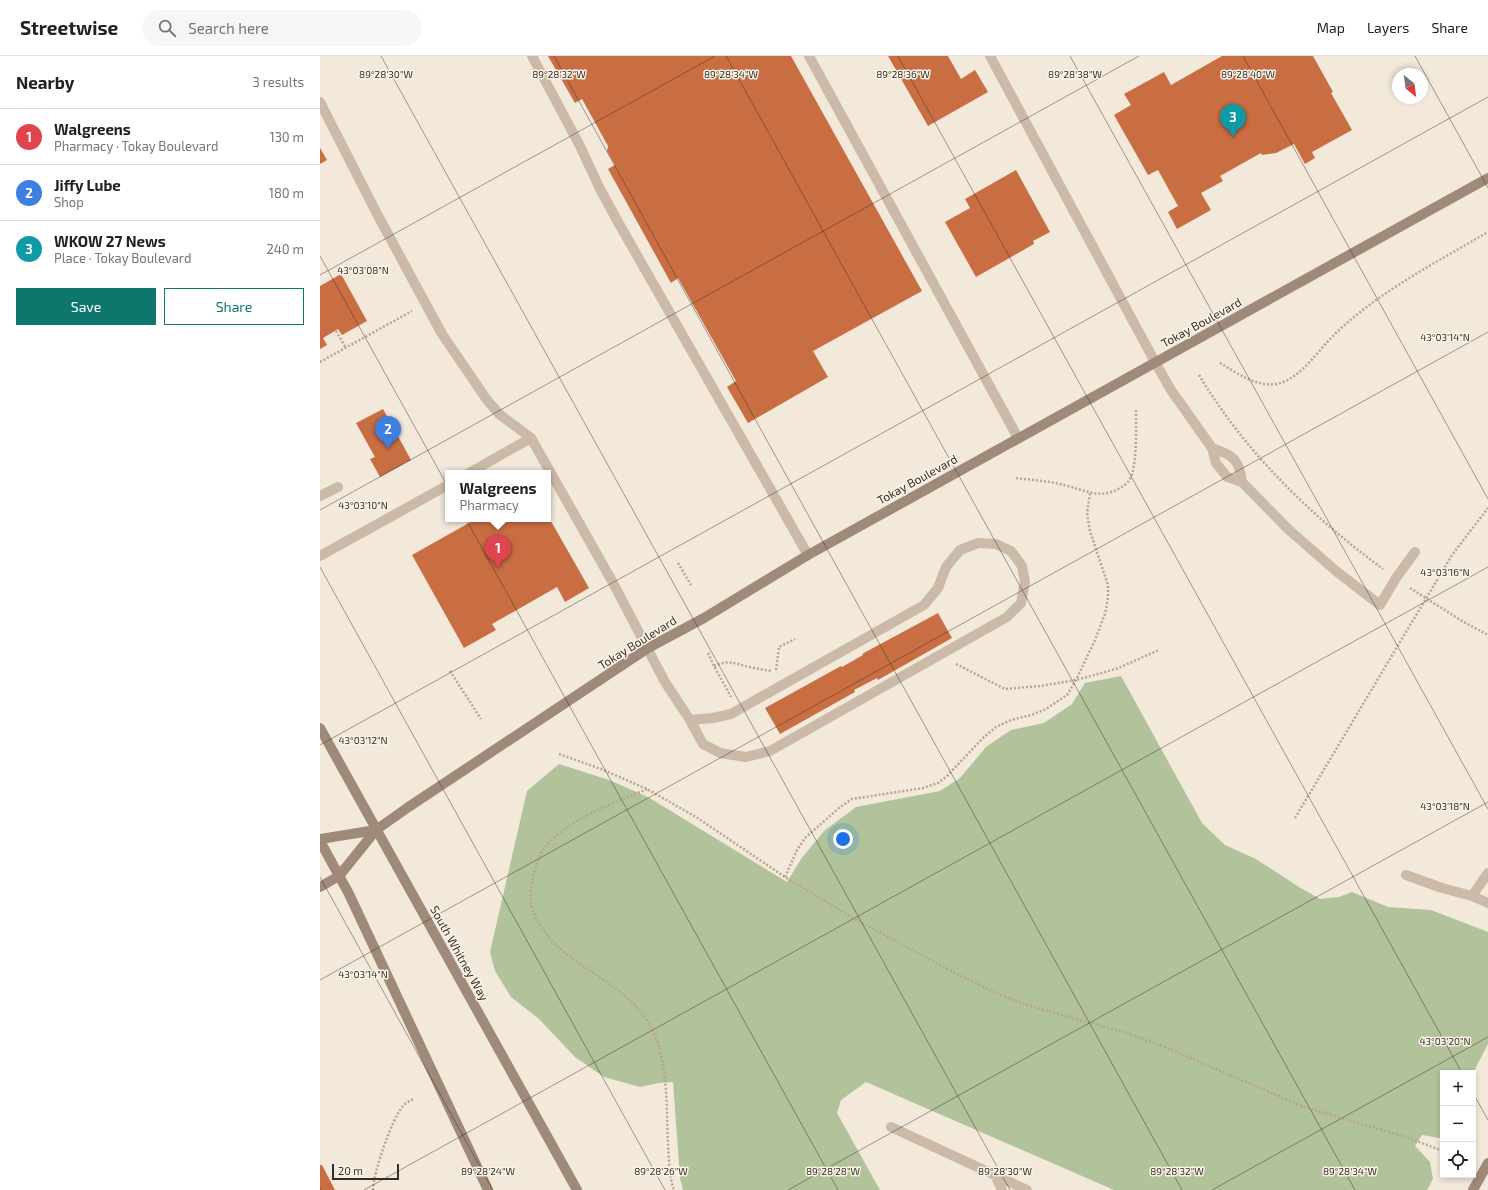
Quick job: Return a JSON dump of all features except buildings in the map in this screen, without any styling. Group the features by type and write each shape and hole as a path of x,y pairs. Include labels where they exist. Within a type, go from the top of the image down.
{"street":[{"name":"Tokay Boulevard","path":"320,887 339,876 376,830 648,648 704,618 808,555 1488,178"},
{"name":"South Whitney Way","path":"320,728 576,1190"},
{"name":"Tokay Boulevard","path":"320,840 376,830"},
{"path":"320,840 339,876 488,1190"},
{"path":"1473,1190 1488,1163"}],"lane":[{"path":"532,56 580,146 600,189 618,222 808,555"},
{"path":"809,56 1018,438"},
{"path":"990,56 1155,362 1171,390 1212,448 1216,463 1227,477 1242,482 1288,529 1336,571 1380,605 1396,578 1415,552"},
{"path":"320,102 376,212 442,334 487,400 500,414 531,438 549,470"},
{"path":"474,470 531,438"},
{"path":"1212,448 1229,454 1240,468 1242,482"},
{"path":"551,473 612,581 665,682 690,720 703,744 720,753 746,757 770,751 1007,617 1021,603 1025,582 1022,566 1011,551 996,544 978,544 960,550 946,567 938,588 924,605 731,714 713,718 690,720"},
{"path":"320,496 338,487"},
{"path":"320,556 445,487"},
{"path":"1472,896 1488,872"},
{"path":"1406,875 1442,888 1472,896 1488,903"},
{"path":"890,1127 1027,1190"},
{"path":"994,1176 1002,1190"}],"path":[{"path":"1220,363 1243,376 1262,384 1276,384 1291,379 1337,332 1378,298 1488,232"},
{"path":"320,362 425,303"},
{"path":"336,331 346,348"},
{"path":"1199,375 1211,395 1239,433 1297,497 1338,534 1365,556 1425,598 1462,622 1488,635"},
{"path":"1016,478 1064,485 1090,493 1102,494 1112,493 1125,486 1131,477 1136,440 1136,410"},
{"path":"785,877 797,850 805,838 840,807 852,799 923,788 938,783 946,777 983,738 996,727 1011,720 1032,715 1046,709 1067,695 1076,680 1103,621 1108,598 1108,585 1090,531 1087,513 1090,493"},
{"path":"1295,818 1425,598 1452,555 1488,509"},
{"path":"678,563 691,585"},
{"path":"714,666 722,662 736,662 748,667 776,672 779,647 795,639"},
{"path":"941,655 1006,689 1040,686 1076,680 1116,669 1159,650"},
{"path":"708,653 739,709"},
{"path":"450,671 481,719"},
{"path":"559,754 601,769 647,789 696,817 785,877 860,922 998,994 1030,1006 1127,1033 1165,1047 1304,1107 1406,1137 1440,1150"},
{"path":"647,789 592,813 566,828 546,846 535,869 532,882 532,908 540,925 550,939 567,955 623,995 641,1012 652,1027 659,1044 664,1069 669,1172 674,1190"},
{"path":"373,1190 380,1158 392,1123 403,1105 413,1099"}],"green space":[{"path":"1121,676 1202,823 1225,845 1256,859 1320,899 1339,897 1352,892 1388,907 1431,910 1488,932 1488,1044 1475,1070 1440,1070 1440,1138 1422,1135 1415,1146 1430,1162 1433,1179 1427,1190 1114,1190 866,1082 841,1100 837,1113 880,1190 683,1190 680,1178 673,1082 640,1087 604,1077 575,1057 539,1019 511,997 495,971 490,952 527,791 559,764 609,780 648,797 787,882 801,859 824,831 856,807 940,791 960,778 986,747 1011,730 1044,723 1072,704 1085,683"}],"place":[{"name":"WKOW 27 News","path":"1233,137"},
{"name":"Jiffy Lube","path":"388,449"},
{"name":"Walgreens","path":"498,568"}]}
